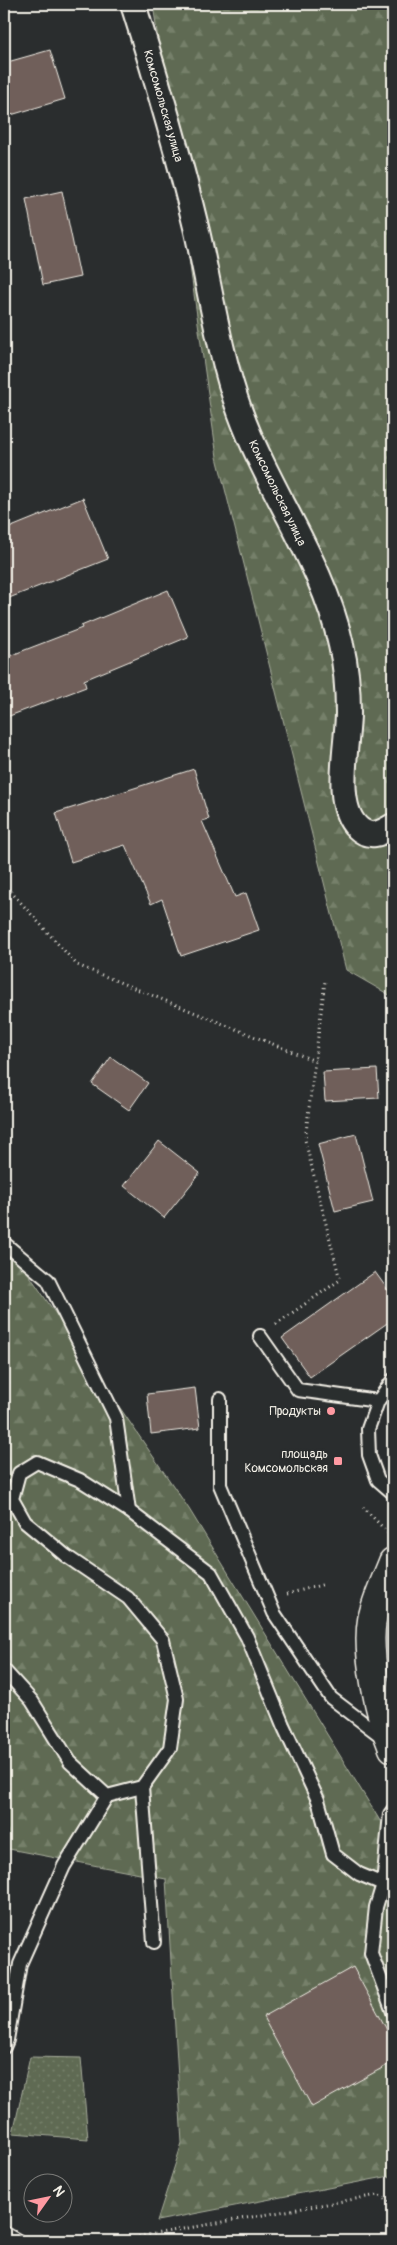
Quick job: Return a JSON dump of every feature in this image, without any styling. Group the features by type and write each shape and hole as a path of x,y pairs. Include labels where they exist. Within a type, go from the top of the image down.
{"main road":[{"path":"392,1746 376,1686 372,1650 372,1620 393,1562"}],"street":[{"name":"Комсомольская улица","path":"133,4 158,85 195,224 239,410 258,459 312,564 341,645 348,711 344,799 354,824 363,832 372,836 384,832 393,826"}],"lane":[{"path":"4,1243 48,1280 116,1418 129,1511"},
{"path":"260,1336 298,1390 378,1401"},
{"path":"393,1380 378,1401 368,1429 369,1454 378,1480 393,1493"},
{"path":"220,1399 220,1485 274,1613 332,1698 392,1746"},
{"path":"4,2047 7,2040 20,1964 64,1866 107,1796 142,1786 170,1748 177,1700 163,1640 128,1598 66,1556 25,1522 12,1499 19,1473 37,1462 80,1480 129,1511 211,1574 247,1637 283,1725 318,1800 333,1854 359,1874 388,1888"},
{"path":"4,1670 32,1701 70,1762 107,1796"},
{"path":"142,1786 154,1942"},
{"path":"393,1810 390,1814 388,1888 376,1907 371,1953 393,2012"},
{"path":"4,2233 18,2241"}],"path":[{"path":"4,884 77,965 315,1061"},
{"path":"260,1336 340,1280 305,1140 325,981"},
{"path":"363,1507 393,1538"},
{"path":"114,2241 378,2195 393,2204"}],"green space":[{"path":"153,4 393,4 393,997 346,970 217,457"},
{"path":"4,1238 189,1509 393,1842 393,2180 390,2176 157,2221 182,2143 166,1879 4,1848"},
{"path":"30,2057 81,2058 88,2139 13,2133"}],"building":[{"path":"50,50 65,99 4,117 4,63"},
{"path":"62,191 80,277 43,285 26,199"},
{"path":"83,498 108,559 4,600 4,530"},
{"path":"168,590 188,637 84,680 86,687 4,718 4,658 82,628 81,626"},
{"path":"194,769 209,819 202,821 235,897 246,893 259,930 181,956 162,899 151,904 125,845 71,862 56,813"},
{"path":"111,1057 148,1083 129,1110 92,1084"},
{"path":"377,1069 379,1098 325,1101 323,1072"},
{"path":"356,1134 373,1202 335,1211 318,1144"},
{"path":"159,1141 200,1173 164,1218 124,1186"},
{"path":"375,1272 393,1297 393,1319 310,1377 282,1338"},
{"path":"195,1388 200,1428 151,1434 147,1394"},
{"path":"353,1967 393,2041 393,2062 312,2107 263,2017"}],"place":[{"name":"Продукты","path":"331,1411"},
{"name":"площадь Комсомольская","path":"338,1461"}]}
